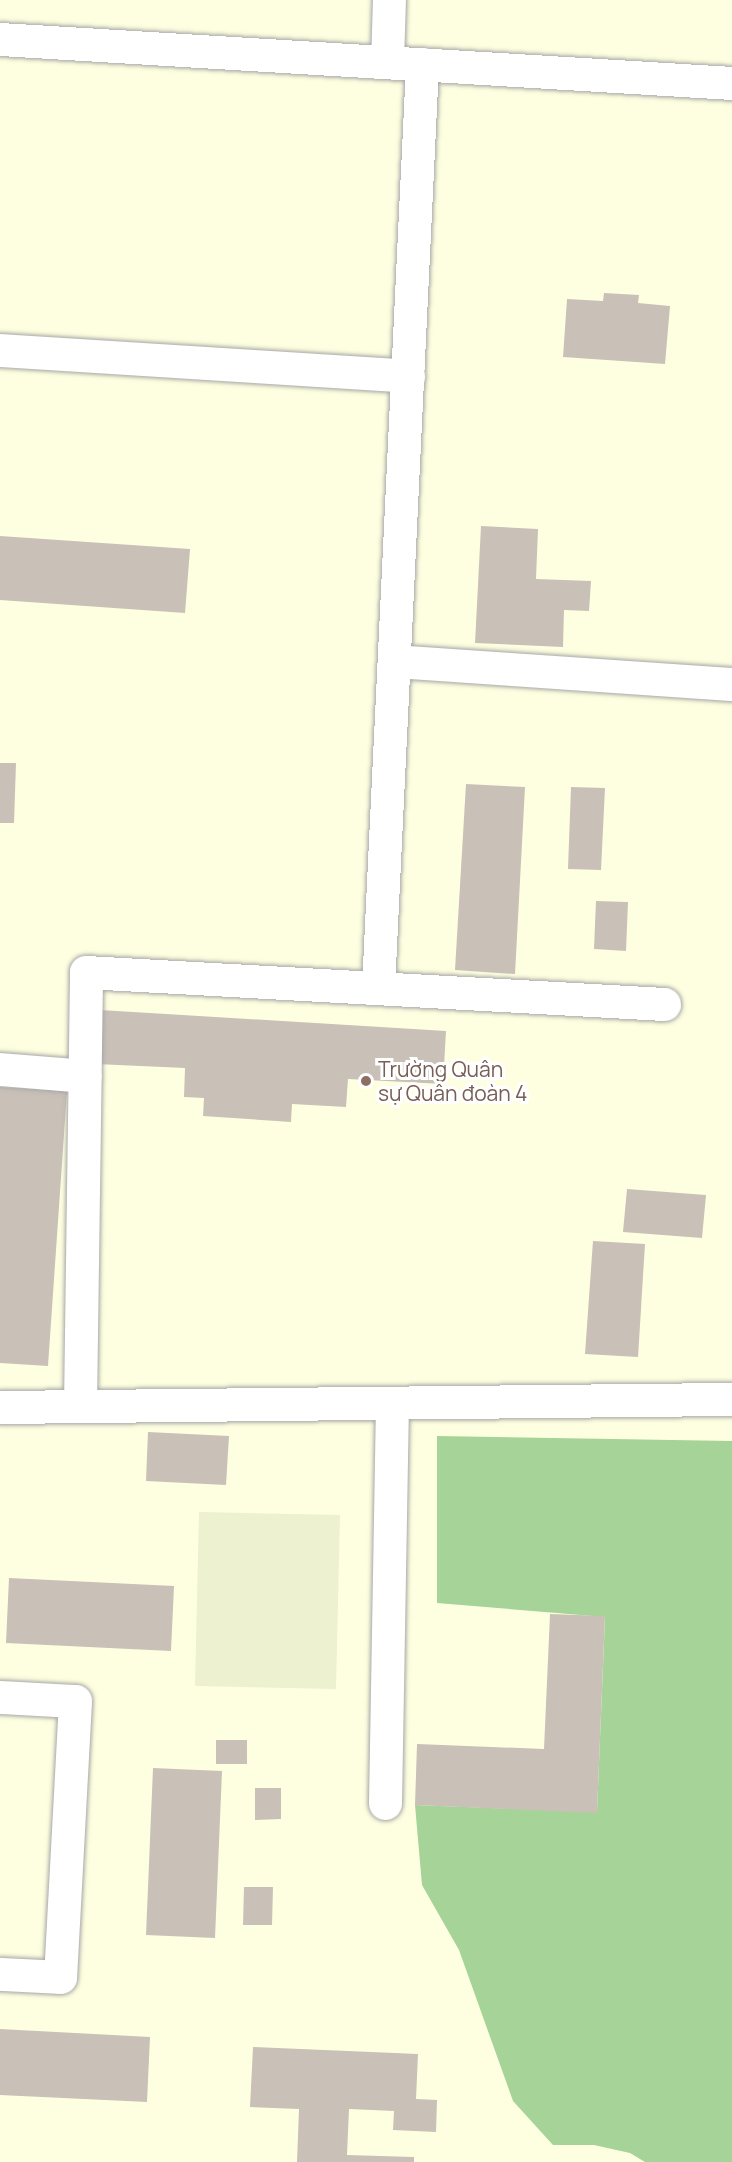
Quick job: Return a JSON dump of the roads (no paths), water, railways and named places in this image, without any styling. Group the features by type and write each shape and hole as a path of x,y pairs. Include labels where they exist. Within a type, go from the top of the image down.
{"lane":[{"path":"387,62 389,0"},
{"path":"0,39 732,83"},
{"path":"378,988 422,64"},
{"path":"0,350 408,376"},
{"path":"394,661 732,684"},
{"path":"80,1407 86,972 664,1004"},
{"path":"0,1069 85,1076"},
{"path":"0,1407 732,1399"},
{"path":"385,1803 392,1403"},
{"path":"0,1697 75,1701 60,1977 0,1974"}],"place":[{"name":"Trường Quân sự Quân đoàn 4","path":"366,1081"}]}
